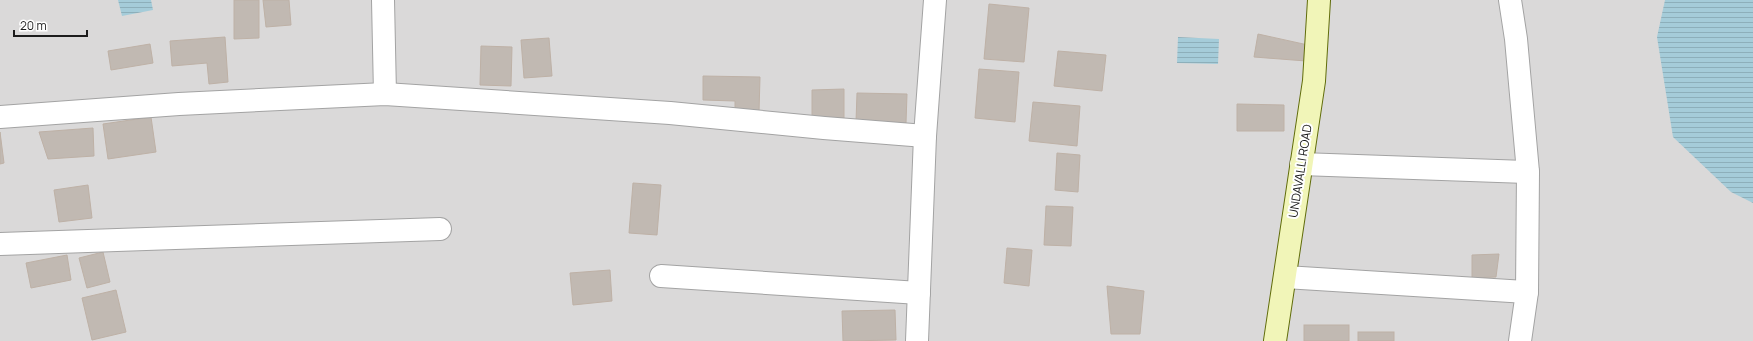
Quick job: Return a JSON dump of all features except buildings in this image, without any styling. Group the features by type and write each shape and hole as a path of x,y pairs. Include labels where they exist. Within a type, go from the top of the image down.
{"main road":[{"name":"UNDAVALLI ROAD","path":"1275,341 1314,81 1319,0"}],"street":[{"path":"383,0 385,94"},
{"path":"917,341 925,136 935,0"},
{"path":"1510,0 1516,39 1528,172 1527,292 1520,341"},
{"path":"0,117 179,104 385,94 670,113 925,136"},
{"path":"1301,164 1528,172"},
{"path":"0,244 440,229"},
{"path":"661,276 920,293"},
{"path":"1284,276 1527,292"}],"shaded area":[{"path":"0,0 1753,0 1753,341 0,341"}],"water":[{"path":"118,0 151,0 153,10 122,16"},
{"path":"1665,0 1753,0 1753,203 1731,192 1673,137 1657,37"},
{"path":"1178,37 1219,39 1218,64 1177,63"}]}
